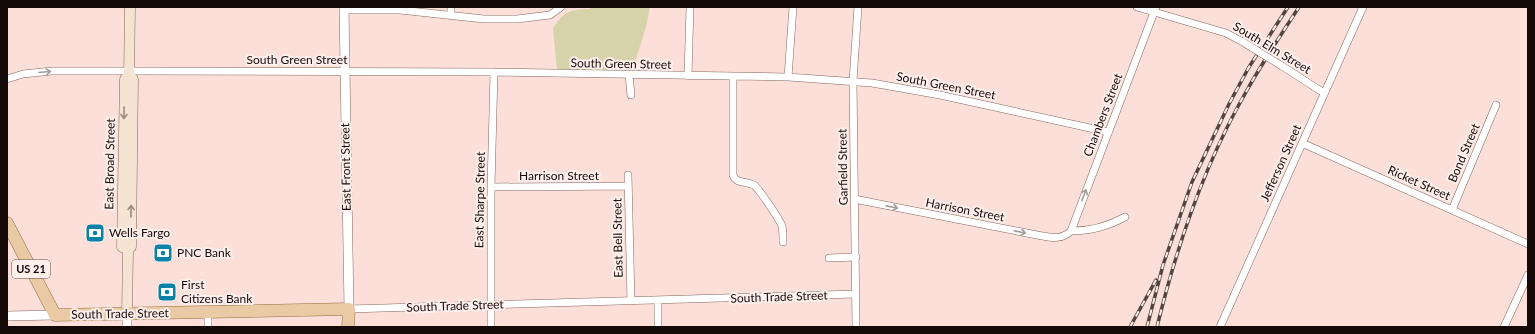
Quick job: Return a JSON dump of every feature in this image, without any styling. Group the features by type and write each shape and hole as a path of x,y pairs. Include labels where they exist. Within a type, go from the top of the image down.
{"main road":[{"name":"East Broad Street","path":"127,314 128,249 122,247 127,178 125,79 129,73 130,7"},
{"name":"US 21","path":"7,223 55,315"},
{"name":"South Trade Street","path":"55,315 349,309"},
{"name":"East Front Street","path":"348,327 349,309"}],"street":[{"path":"451,7 451,15"},
{"path":"344,8 400,10 484,19 517,19 550,15 561,7"},
{"path":"688,76 690,7"},
{"path":"788,77 793,7"},
{"name":"Garfield Street","path":"856,327 853,81 858,7"},
{"name":"South Elm Street","path":"1137,7 1155,9 1226,33 1244,42 1324,93"},
{"name":"Jefferson Street","path":"1220,327 1362,7"},
{"name":"East Front Street","path":"344,8 349,309"},
{"name":"Chambers Street","path":"1071,231 1155,9"},
{"name":"South Green Street","path":"7,78 23,74 52,71 129,73 345,71 494,72 788,77 853,81 940,95 1108,132"},
{"name":"East Sharpe Street","path":"491,327 491,187 494,72"},
{"path":"630,75 631,95"},
{"path":"733,76 734,178 737,181 754,185 759,190 781,224 783,242"},
{"name":"Bond Street","path":"1452,210 1496,106"},
{"name":"Ricket Street","path":"1302,143 1528,244"},
{"name":"East Bell Street","path":"628,175 631,301"},
{"name":"Harrison Street","path":"491,187 628,186"},
{"name":"Harrison Street","path":"854,199 1055,238 1060,238 1071,231 1097,229 1112,224 1125,217"},
{"path":"829,258 856,257"},
{"path":"1504,327 1528,275"},
{"name":"South Trade Street","path":"349,309 856,294"},
{"path":"658,300 658,327"},
{"path":"208,313 208,327"},
{"name":"East Broad Street","path":"127,314 127,327"},
{"path":"7,316 55,315"}],"shaded area":[{"path":"591,7 650,7 646,27 634,65 615,70 557,70 553,28 568,12 590,9"}],"railway":[{"path":"1147,327 1163,265 1192,182 1229,104 1249,67 1288,7"},
{"path":"1157,327 1173,266 1193,206 1217,148 1252,81 1299,7"},
{"path":"1130,327 1156,280"}],"place":[{"name":"Wells Fargo","path":"95,233"},
{"name":"PNC Bank","path":"163,253"},
{"name":"First Citizens Bank","path":"167,292"}]}
